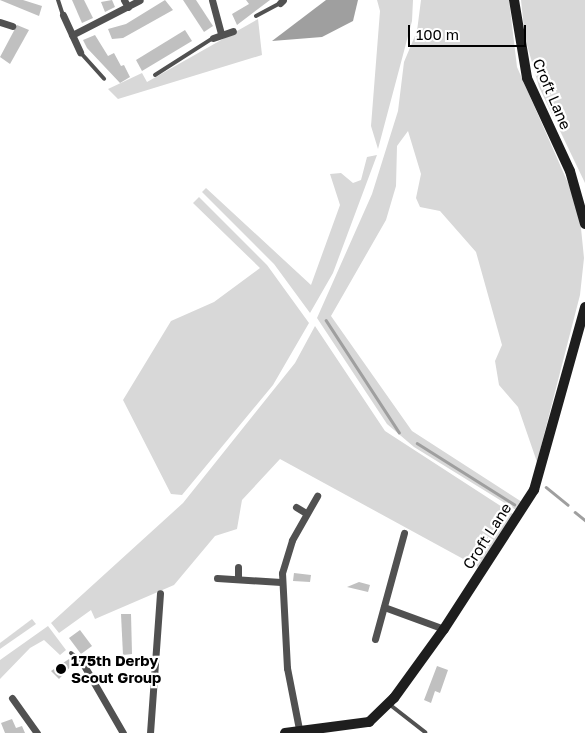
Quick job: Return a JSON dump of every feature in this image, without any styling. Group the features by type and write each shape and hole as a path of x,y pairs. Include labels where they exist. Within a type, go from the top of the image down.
{"street":[{"path":"124,0 128,7"},
{"path":"72,35 140,0"},
{"path":"212,0 221,33"},
{"name":"Croft Lane","path":"514,0 527,78 570,171 585,224"},
{"path":"64,15 80,52"},
{"path":"1,25 12,26"},
{"path":"212,38 221,33 233,31"},
{"name":"Croft Lane","path":"285,733 299,729 358,729 389,704 444,629 534,490 585,307"},
{"path":"299,729 290,694 282,582 288,549 317,496"},
{"path":"296,507 306,513"},
{"path":"375,639 404,533"},
{"path":"238,567 238,578"},
{"path":"218,578 282,582"},
{"path":"150,733 160,593"},
{"path":"384,607 444,629"},
{"path":"82,662 123,733"},
{"path":"12,698 36,733"}],"lane":[{"path":"58,0 64,15"},
{"path":"256,16 281,1"},
{"path":"154,75 212,38"},
{"path":"80,52 104,79"},
{"path":"71,653 82,662"},
{"path":"389,704 425,732"}],"shaded area":[{"path":"326,0 358,0 353,21 322,37 272,41"},
{"path":"377,0 413,0 412,21 378,149 371,126 380,11"},
{"path":"421,0 509,0 517,67 579,208 584,258 580,295 537,462 518,407 499,385 495,361 502,345 476,252 440,211 420,207 416,198 421,174 408,131 397,146 396,186 386,220 331,316 412,431 522,502 516,510 414,447 387,424 317,318 372,194 398,111 404,62 417,31"},
{"path":"521,0 585,0 585,183 539,87 525,38"},
{"path":"258,19 262,55 118,99 108,89 142,73 147,82"},
{"path":"377,155 333,273 310,313 274,264 202,192 206,188 311,285 340,205 330,174 341,173 353,183 361,180 367,157"},
{"path":"199,197 267,265 309,323 273,385 182,495 171,494 123,400 171,321 214,302 260,268 193,203"},
{"path":"315,326 385,431 513,514 478,567 280,459 242,500 237,529 215,536 174,585 95,619 91,610 59,633 51,623 183,503 295,363"},
{"path":"32,619 36,624 0,649 0,643"},
{"path":"48,626 66,650 60,655 44,640 30,648 0,679 0,660"}],"building":[{"path":"0,0 23,0 42,6 39,16"},
{"path":"72,0 84,0 93,18 82,23"},
{"path":"112,0 115,7 105,12 101,2"},
{"path":"165,0 173,10 123,38 112,39 108,29 126,24"},
{"path":"183,0 196,0 213,26 204,32"},
{"path":"246,0 270,0 237,25 232,14 249,4"},
{"path":"17,25 29,30 10,64 0,57"},
{"path":"185,30 192,41 142,71 136,60"},
{"path":"95,35 108,56 114,53 121,66 124,65 130,77 120,83 87,48 83,40"},
{"path":"294,573 311,575 310,582 293,581"},
{"path":"359,582 370,585 368,592 347,587"},
{"path":"121,614 131,614 132,654 123,655"},
{"path":"80,630 92,646 81,654 69,638"},
{"name":"175th Derby Scout Group","path":"69,659 74,663 59,679 51,671"},
{"path":"437,666 448,670 440,693 435,691 431,703 424,700"},
{"path":"12,719 16,728 22,726 25,733 5,733 1,723"}],"waterway":[{"path":"326,320 399,432"},
{"path":"417,443 514,504"},
{"path":"546,487 568,505"},
{"path":"575,512 585,520"}],"place":[{"name":"175th Derby Scout Group","path":"61,669"}]}
